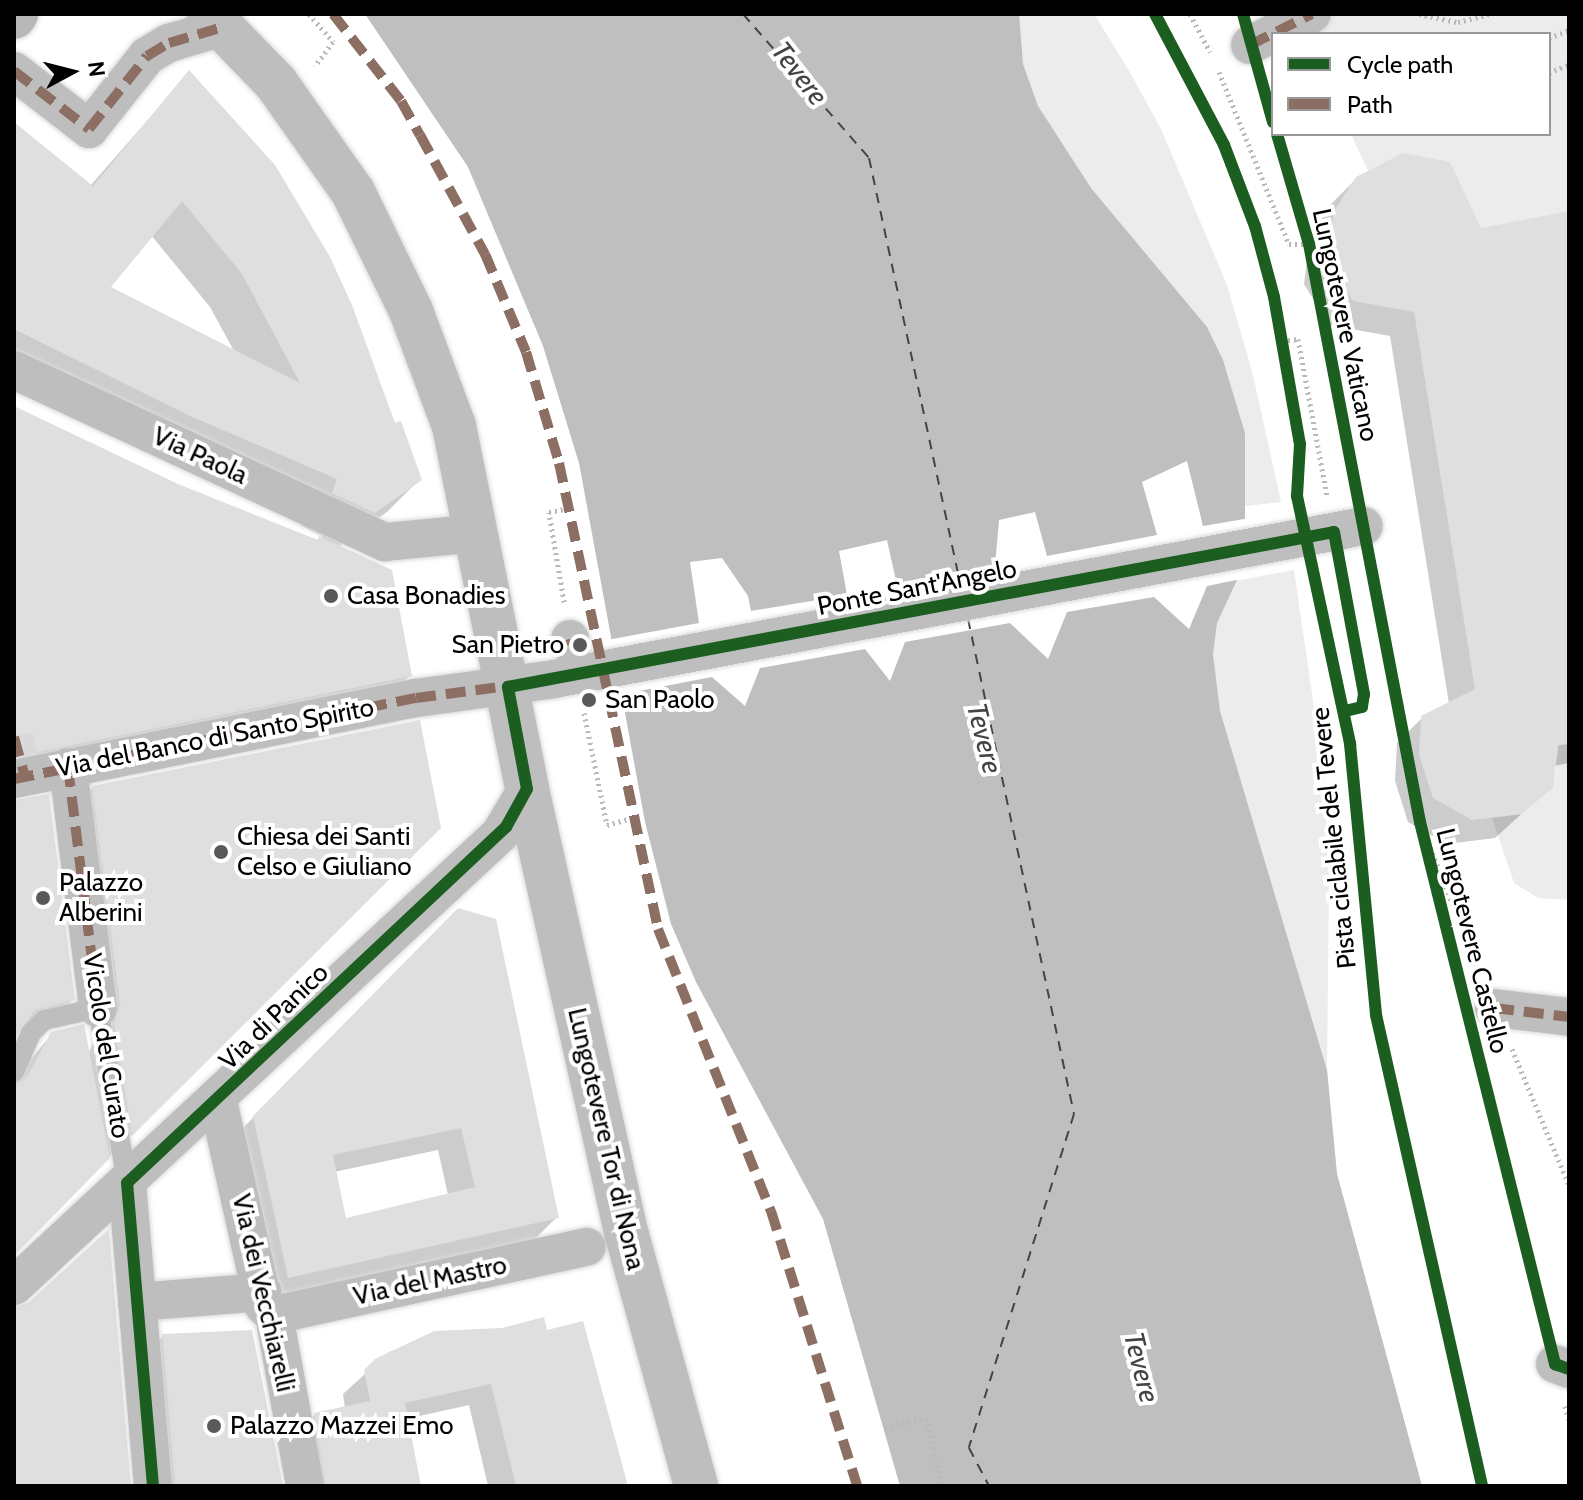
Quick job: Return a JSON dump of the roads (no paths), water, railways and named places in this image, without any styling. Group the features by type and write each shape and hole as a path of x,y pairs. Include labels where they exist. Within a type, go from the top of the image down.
{"main road":[{"name":"Lungotevere Tor di Nona","path":"216,20 316,132 374,231 454,426 478,533 527,789 627,1235 696,1486"}],"street":[{"path":"1276,32 1312,14"},
{"path":"14,71 89,129 147,56 216,20"},
{"path":"1250,45 1271,34"},
{"name":"Via Paola","path":"14,370 385,542 478,533"},
{"name":"Ponte Sant'Angelo","path":"508,687 576,663 1364,526"},
{"name":"Via del Banco di Santo Spirito","path":"14,779 416,698 508,687"},
{"name":"Vicolo del Curato","path":"68,767 98,1008"},
{"name":"Via di Panico","path":"14,1286 218,1101 506,827 527,789"},
{"path":"1477,1013 1569,1017"},
{"name":"Via dei Vecchiarelli","path":"218,1101 268,1303 305,1486"},
{"path":"127,1183 153,1486"},
{"name":"Via del Mastro","path":"137,1302 268,1303 587,1247"}],"lane":[{"path":"14,1072 31,1033 44,1020 98,1008"},
{"name":"Vicolo del Curato","path":"98,1008 127,1183"}],"water":[{"name":"Tevere","path":"365,14 1019,14 1023,64 1038,106 1091,188 1207,327 1223,360 1245,433 1245,536 1237,580 1217,623 1213,654 1220,711 1327,1070 1337,1174 1422,1486 900,1486 823,1219 696,982 671,924 645,822 579,463 543,346 468,167"}],"tunnel":[{"path":"14,737 25,777"}],"place":[{"name":"Casa Bonadies","path":"331,596"},
{"name":"San Pietro","path":"580,645"},
{"name":"San Paolo","path":"589,700"},
{"name":"Chiesa dei Santi Celso e Giuliano","path":"221,852"},
{"name":"Palazzo Alberini","path":"43,898"},
{"name":"Palazzo Mazzei Emo","path":"214,1426"}]}
